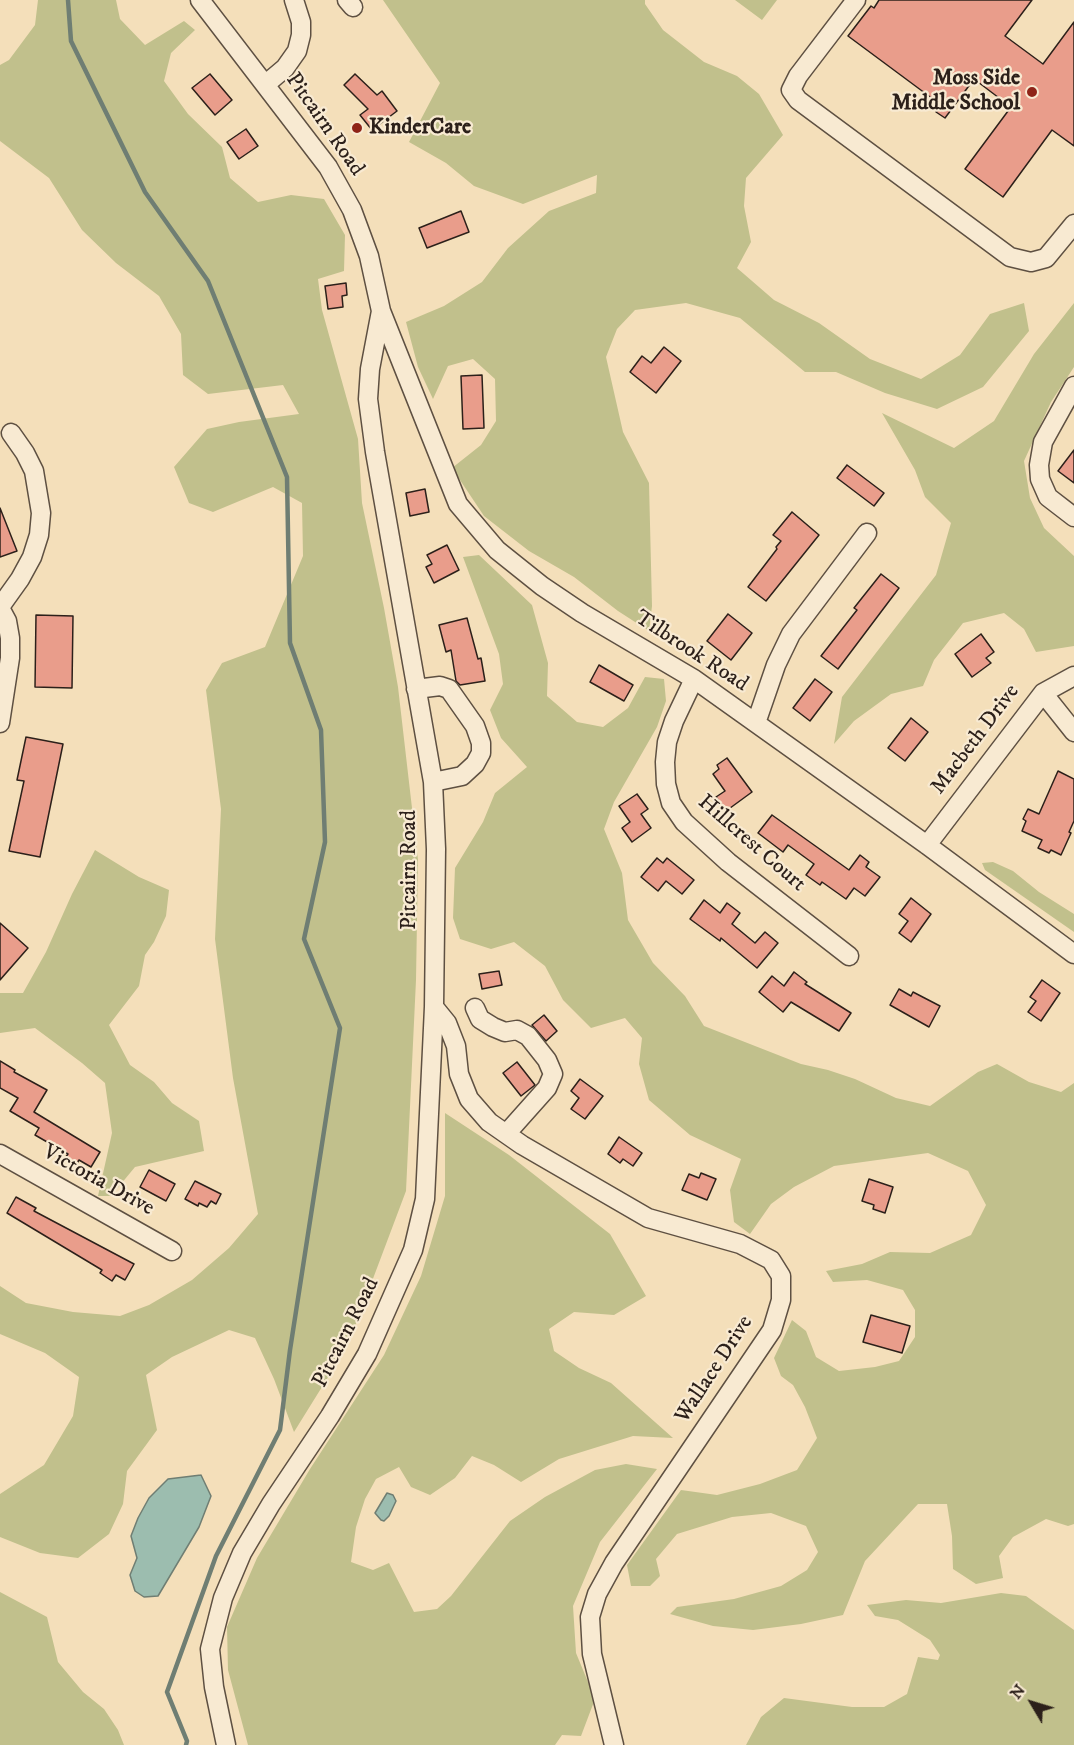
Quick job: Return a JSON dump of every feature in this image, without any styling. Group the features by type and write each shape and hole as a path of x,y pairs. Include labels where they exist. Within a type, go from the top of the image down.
{"street":[{"name":"Pitcairn Road","path":"200,0 328,167 352,210 369,256 381,311 370,369 368,399 375,452 433,782 436,849 434,1007 425,1199 412,1250 368,1354 271,1504 242,1553 223,1598 210,1649 214,1687 226,1745"},
{"path":"266,84 285,68 297,51 301,22 294,0"},
{"path":"856,0 798,76 791,90 798,100 1011,257 1031,262 1046,258 1074,224"},
{"name":"Tilbrook Road","path":"381,311 458,504 497,550 542,586 582,613 694,679 927,845 1074,954"},
{"path":"1074,386 1067,414 1043,442 1039,465 1040,479 1048,497 1074,517"},
{"path":"0,723 10,638 7,621 0,607 32,557 39,535 41,513 34,471 11,433"},
{"path":"756,723 776,665 791,634 867,533"},
{"name":"Macbeth Drive","path":"927,845 1042,693 1074,676"},
{"name":"Hillcrest Court","path":"694,679 674,721 667,742 664,762 671,803 684,822 703,841 849,956"},
{"path":"416,689 440,686 449,689 475,726 481,743 482,753 462,776 433,782"},
{"path":"1042,693 1074,732"},
{"name":"Wallace Drive","path":"434,1007 447,1023 456,1046 459,1074 470,1099 489,1122 648,1218 740,1244 771,1260 781,1276 781,1300 772,1330 614,1563 597,1594 590,1617 592,1654 614,1745"},
{"path":"476,1008 480,1019 493,1027 505,1032 517,1030 528,1036 547,1060 554,1074 547,1088 511,1137"},
{"path":"511,1137 565,1081"},
{"name":"Victoria Drive","path":"0,1154 172,1251"}],"shaded area":[{"path":"38,0 116,0 120,19 145,45 184,21 195,30 171,53 164,81 188,114 222,147 230,178 258,202 291,195 324,199 345,235 344,271 318,279 322,310 358,439 362,503 398,687 418,860 416,980 406,1191 348,1345 294,1432 274,1379 255,1338 229,1330 172,1357 146,1375 157,1430 127,1471 123,1504 109,1534 78,1558 40,1553 0,1537 0,1494 44,1465 73,1416 79,1377 45,1353 0,1334 0,1286 26,1303 73,1312 120,1316 149,1305 192,1280 229,1248 258,1214 233,1078 215,939 221,809 206,690 222,663 265,647 303,556 302,503 273,487 213,512 189,503 174,467 207,429 299,414 283,385 208,394 183,375 181,334 159,296 116,263 82,230 49,178 0,141 0,65 9,60 35,25"},
{"path":"383,0 645,0 645,4 663,30 704,62 737,76 759,94 783,135 746,178 744,206 751,242 737,268 774,300 819,323 870,359 921,379 960,355 990,314 1024,303 1029,331 983,387 937,409 885,393 836,372 805,372 740,318 686,303 635,310 617,329 606,357 623,432 649,483 652,606 649,631 618,611 574,577 529,551 484,516 452,468 481,445 496,421 495,379 473,359 448,366 433,399 418,367 406,322 444,306 482,282 508,248 549,211 596,193 597,175 523,204 474,186 446,163 409,142 440,83"},
{"path":"735,0 777,0 762,20"},
{"path":"1074,303 1074,367 1051,402 1024,461 1030,498 1044,528 1074,556 1074,646 1036,652 1024,629 1004,613 963,623 934,660 923,686 891,694 854,721 834,744 842,697 936,575 951,523 925,497 915,470 882,413 954,448 994,421 1034,354"},
{"path":"479,555 532,605 548,663 547,696 577,722 603,727 628,708 645,677 664,679 666,701 657,727 614,802 604,829 622,873 628,920 653,963 685,996 704,1026 801,1064 855,1079 896,1098 930,1106 978,1072 997,1064 1029,1082 1061,1092 1074,1083 1074,1524 1068,1526 1046,1519 1013,1537 999,1556 1003,1578 976,1584 953,1569 952,1536 947,1504 918,1504 865,1561 843,1615 801,1624 753,1630 713,1626 670,1614 677,1607 734,1599 781,1586 807,1570 818,1552 806,1526 771,1513 732,1517 677,1534 656,1559 660,1576 650,1586 631,1586 627,1565 681,1490 717,1495 760,1484 797,1470 817,1438 805,1407 793,1385 781,1376 774,1358 792,1320 806,1331 816,1357 839,1371 875,1367 899,1361 915,1337 915,1310 903,1290 867,1280 833,1282 826,1271 862,1264 890,1252 930,1253 971,1235 986,1205 968,1171 928,1153 834,1166 794,1187 771,1204 750,1234 734,1222 730,1190 741,1159 690,1135 649,1100 639,1064 642,1038 625,1018 591,1028 563,1000 545,966 514,942 491,949 460,939 453,918 455,868 483,822 495,793 527,767 501,738 490,710 503,684 499,654 463,557"},
{"path":"95,850 139,877 169,890 166,916 145,955 139,986 109,1025 130,1065 154,1082 172,1103 199,1121 204,1151 135,1167 111,1196 98,1196 112,1133 105,1083 35,1028 0,1033 0,993 23,993 46,952"},
{"path":"993,862 1013,871 1039,892 1074,914 1074,932 985,870 982,863"},
{"path":"445,1113 509,1155 610,1234 646,1296 614,1315 574,1312 549,1329 554,1351 579,1368 611,1383 673,1438 633,1436 559,1459 521,1482 494,1465 472,1456 455,1478 430,1495 411,1487 399,1467 376,1479 365,1499 356,1527 351,1562 373,1570 389,1563 414,1612 437,1609 451,1596 510,1521 545,1497 595,1470 626,1464 657,1469 600,1542 573,1606 576,1653 595,1699 581,1736 562,1735 555,1745 248,1745 228,1670 227,1627 257,1558 310,1469 384,1355 421,1276 445,1196"},
{"path":"201,1475 211,1496 199,1527 158,1596 144,1597 135,1591 130,1575 137,1558 131,1536 138,1518 149,1498 168,1479"},
{"path":"387,1493 393,1495 396,1501 384,1521 375,1513"},
{"path":"0,1592 47,1617 58,1662 83,1692 104,1709 118,1730 124,1745 0,1745"},
{"path":"1001,1593 1026,1596 1074,1630 1074,1745 746,1745 761,1717 784,1698 852,1707 884,1707 907,1694 918,1657 938,1660 940,1655 930,1640 898,1620 875,1616 867,1605 906,1600 941,1603"}],"building":[{"name":"Moss Side Middle School","path":"879,0 1032,0 1005,36 1043,64 1074,22 1074,146 1052,130 1003,197 965,169 1011,107 974,79 945,118 936,112 941,105 848,36 871,6 874,8"},
{"path":"210,74 232,100 215,115 192,88"},
{"path":"355,74 377,95 382,91 397,111 372,130 360,115 368,109 344,85"},
{"path":"246,129 258,146 239,159 227,142"},
{"path":"461,211 469,232 427,248 419,228"},
{"path":"346,283 347,295 342,296 343,307 328,309 325,286"},
{"path":"664,347 681,361 656,393 630,372 642,356 651,363"},
{"path":"482,375 484,428 463,429 461,376"},
{"path":"1074,450 1074,483 1058,471"},
{"path":"847,465 884,493 874,506 837,478"},
{"path":"425,489 429,512 410,516 406,493"},
{"path":"0,508 17,551 0,557"},
{"path":"792,512 819,535 766,601 748,587 777,549 781,541 773,535"},
{"path":"447,545 459,570 434,583 426,567 432,564 427,555"},
{"path":"881,574 899,588 838,669 821,656 857,610 854,608"},
{"path":"728,614 752,633 731,660 707,641"},
{"path":"36,615 73,616 72,688 35,687"},
{"path":"467,618 478,659 481,658 485,681 460,685 456,681 451,650 446,652 439,625"},
{"path":"981,634 994,652 986,658 991,663 972,677 955,654"},
{"path":"599,665 633,685 624,701 590,682"},
{"path":"815,679 832,692 810,721 793,708"},
{"path":"911,718 928,732 905,761 888,748"},
{"path":"26,737 63,744 40,857 9,851 24,781 17,780"},
{"path":"727,758 752,792 726,811 716,797 725,791 713,774 719,769 717,765"},
{"path":"1058,771 1074,779 1074,821 1061,855 1051,850 1049,853 1038,848 1042,840 1022,831 1026,821 1023,819 1028,809 1039,814"},
{"path":"637,794 648,809 641,814 651,828 632,842 622,828 630,822 619,806"},
{"path":"772,815 849,870 860,855 869,862 866,867 880,877 865,896 854,888 846,899 822,882 820,885 806,875 814,864 788,845 783,852 758,833"},
{"path":"657,858 663,863 667,858 694,880 682,894 666,881 658,891 641,877"},
{"path":"911,898 931,914 911,942 899,933 908,921 899,914"},
{"path":"704,900 720,913 727,903 740,913 732,924 755,943 765,932 778,943 757,968 721,938 720,941 690,919"},
{"path":"0,923 28,948 0,980"},
{"path":"499,971 502,985 482,989 479,974"},
{"path":"794,972 807,982 805,984 851,1013 839,1031 791,1002 783,1012 759,992 772,976 784,986"},
{"path":"1042,980 1060,993 1041,1021 1028,1012 1036,1001 1030,997"},
{"path":"899,989 911,996 913,992 940,1006 929,1027 890,1005"},
{"path":"544,1015 557,1031 546,1041 532,1025"},
{"path":"0,1061 15,1070 14,1072 47,1090 34,1112 100,1152 91,1167 79,1160 76,1165 65,1158 68,1154 35,1135 39,1128 10,1111 18,1098 0,1088"},
{"path":"517,1062 535,1085 521,1096 503,1073"},
{"path":"580,1079 603,1096 585,1119 571,1109 579,1098 571,1091"},
{"path":"619,1137 642,1153 633,1166 623,1159 620,1163 608,1154"},
{"path":"149,1170 175,1184 166,1201 140,1187"},
{"path":"701,1173 716,1179 707,1200 682,1190 689,1174 699,1178"},
{"path":"869,1179 893,1187 885,1213 873,1209 874,1205 862,1201"},
{"path":"195,1181 221,1194 216,1204 211,1201 207,1207 199,1203 198,1206 185,1199"},
{"path":"16,1197 36,1208 34,1211 134,1264 125,1280 116,1275 112,1281 100,1273 102,1270 7,1213"},
{"path":"871,1315 910,1326 902,1353 863,1342"}],"waterway":[{"path":"68,0 71,41 145,192 208,281 287,477 290,643 321,730 325,842 304,939 340,1028 290,1350 280,1430 216,1556 167,1692 187,1741 186,1745"}],"place":[{"name":"Moss Side Middle School","path":"1032,92"},
{"name":"KinderCare","path":"357,128"}]}
